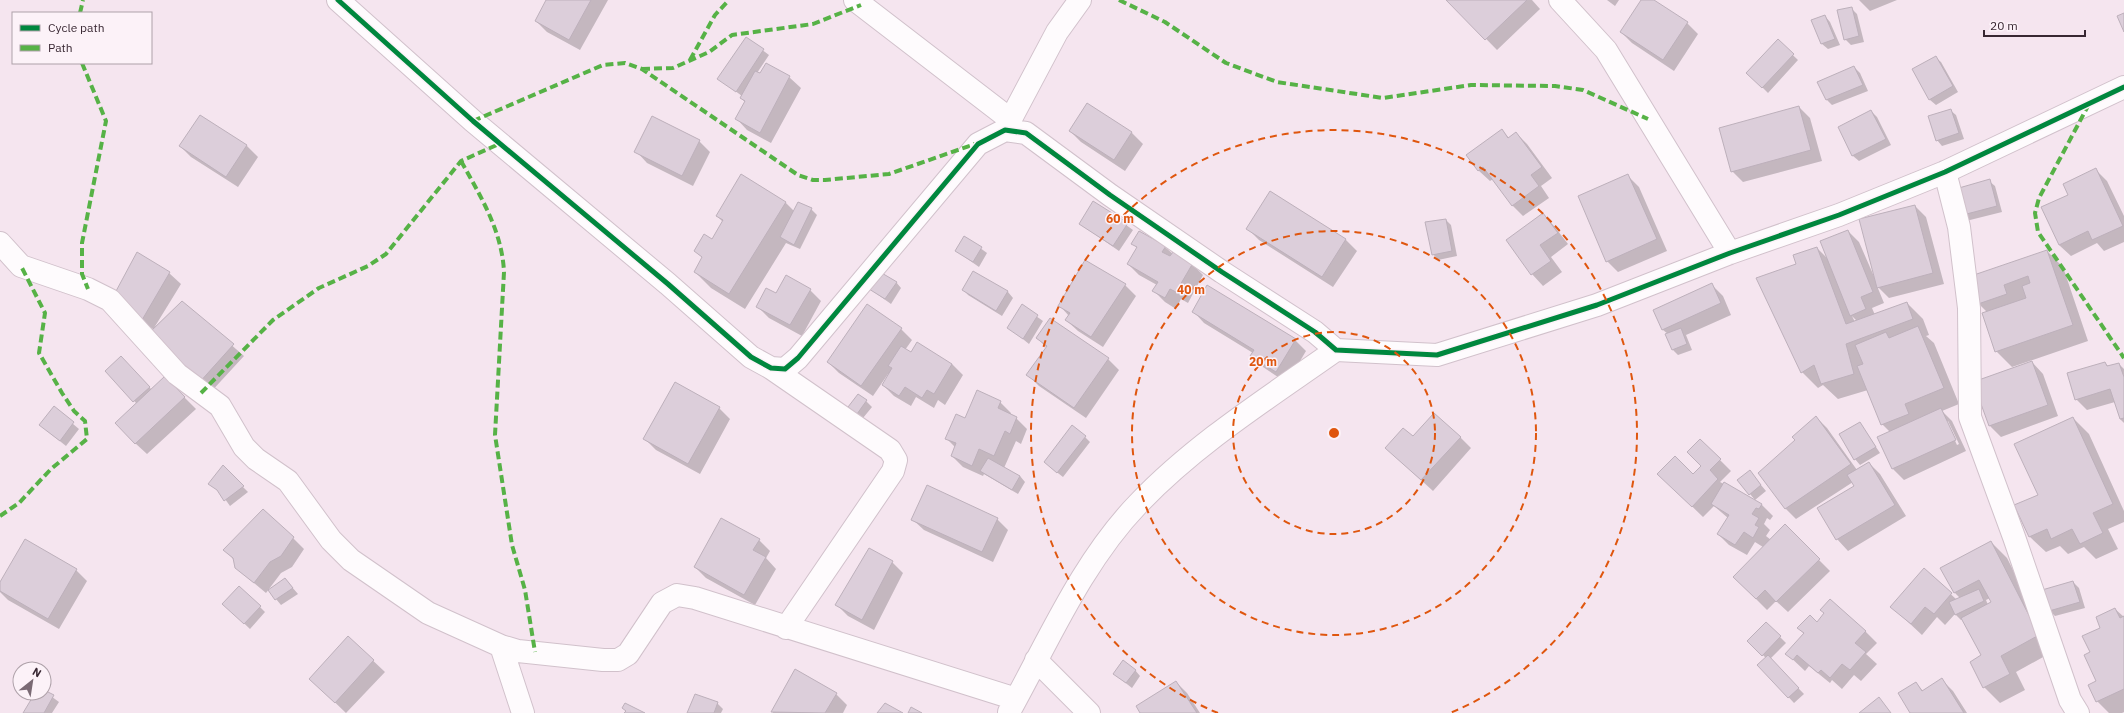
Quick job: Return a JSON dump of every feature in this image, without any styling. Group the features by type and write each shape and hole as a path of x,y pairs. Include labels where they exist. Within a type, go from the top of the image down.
{"street":[{"path":"338,0 477,125 668,284 751,357 771,368 890,450 896,460 893,471 786,628"},
{"path":"856,0 1008,125 1026,133 1110,195 1222,272 1315,332 1336,350 1437,356 1597,305 1730,253 1839,215 1945,172 2124,87"},
{"path":"771,368 785,368 798,358 978,144 1008,125 1057,32 1080,0"},
{"path":"1560,0 1606,50 1730,253"},
{"path":"1945,172 1959,227 1969,308 1970,417 2014,537 2070,700 2078,713"},
{"path":"0,243 21,266 88,289 110,300 177,374 220,406 244,447 256,459 288,481 331,540 351,560 428,613 501,646 518,651 603,660 618,660 628,654 662,603 677,595 695,598 786,628 1012,706 1036,660 1094,560 1138,505 1185,461 1245,414 1336,350"},
{"path":"501,646 523,713"},
{"path":"1036,660 1089,713"}],"building":[{"path":"546,0 591,0 569,40 535,21"},
{"path":"1446,0 1527,0 1485,40"},
{"path":"1641,0 1654,0 1688,22 1663,60 1620,32"},
{"path":"1852,7 1859,36 1844,40 1837,10"},
{"path":"2124,13 2124,32 2117,16"},
{"path":"1825,15 1835,39 1821,44 1811,20"},
{"path":"746,37 764,49 736,92 717,79"},
{"path":"1778,39 1794,54 1762,88 1746,73"},
{"path":"1936,56 1953,86 1929,100 1912,69"},
{"path":"766,63 790,76 760,133 735,119 745,101 740,98 755,71 760,73"},
{"path":"1854,66 1863,85 1826,100 1817,82"},
{"path":"1087,103 1132,132 1114,160 1069,131"},
{"path":"1799,106 1811,150 1731,172 1719,128"},
{"path":"1951,109 1959,133 1936,141 1928,116"},
{"path":"1871,110 1886,139 1852,156 1838,127"},
{"path":"200,115 247,145 226,177 179,146"},
{"path":"652,116 700,140 682,176 634,152"},
{"path":"1502,129 1508,138 1516,132 1542,167 1531,175 1539,186 1512,206 1483,167 1478,171 1466,155"},
{"path":"2096,168 2123,226 2092,240 2088,231 2059,245 2041,207 2068,195 2063,184"},
{"path":"741,174 786,202 729,294 694,272 702,257 694,251 704,234 712,239 723,220 716,216"},
{"path":"1628,174 1657,239 1606,262 1578,196"},
{"path":"1990,179 1997,206 1959,216 1952,190"},
{"path":"1270,191 1346,239 1322,277 1246,229"},
{"path":"1093,201 1128,223 1113,246 1079,224"},
{"path":"798,202 812,208 794,245 780,237"},
{"path":"1915,205 1933,273 1877,288 1859,219"},
{"path":"1543,213 1558,233 1540,245 1551,261 1531,275 1506,240"},
{"path":"1446,219 1452,251 1432,255 1425,222"},
{"path":"1848,230 1873,292 1861,297 1866,309 1850,316 1820,241"},
{"path":"1139,231 1166,246 1162,252 1170,256 1173,252 1193,263 1176,292 1170,289 1165,298 1152,291 1158,282 1127,264 1137,247 1131,244"},
{"path":"964,236 982,247 973,262 955,251"},
{"path":"1817,247 1846,324 1907,302 1913,319 1846,344 1854,374 1821,384 1814,365 1801,373 1756,278 1796,264 1793,255"},
{"path":"2047,250 2073,325 1995,352 1982,313 2026,298 2022,286 2030,283 2028,276 2004,285 2007,294 1978,304 1968,277"},
{"path":"137,252 170,272 142,320 115,293"},
{"path":"1085,260 1126,284 1091,337 1065,320 1070,313 1058,306"},
{"path":"973,271 1008,291 996,311 962,290"},
{"path":"880,272 897,282 885,299 869,289"},
{"path":"786,275 811,289 790,325 756,307 766,288 776,293"},
{"path":"1712,283 1721,303 1662,330 1653,310"},
{"path":"1207,285 1296,339 1276,372 1250,356 1254,350 1192,312"},
{"path":"182,301 234,344 198,384 150,332"},
{"path":"867,304 902,328 861,386 827,362"},
{"path":"1022,304 1038,315 1023,339 1007,328"},
{"path":"1050,318 1109,358 1074,408 1026,375 1047,346 1036,338"},
{"path":"1918,326 1944,388 1905,404 1909,414 1881,425 1857,366 1863,364 1855,345 1886,332 1889,338"},
{"path":"1681,328 1687,344 1672,350 1665,334"},
{"path":"917,342 952,364 934,394 927,390 922,398 905,387 899,396 882,385 892,368 888,366 901,346 911,352"},
{"path":"121,356 150,387 133,402 105,371"},
{"path":"2032,361 2048,405 1989,426 1973,382"},
{"path":"2105,362 2107,366 2119,363 2124,377 2124,418 2120,419 2110,389 2075,400 2067,373"},
{"path":"165,376 185,397 135,444 115,423"},
{"path":"675,382 720,407 688,464 643,439"},
{"path":"977,390 1001,401 998,408 1017,417 1010,434 1005,431 994,456 979,449 972,466 951,456 956,443 945,439 956,414 965,418"},
{"path":"858,394 867,400 857,414 848,407"},
{"path":"54,406 74,422 60,441 39,425"},
{"path":"1941,408 1956,440 1892,469 1877,437"},
{"path":"1434,413 1461,437 1421,480 1385,448 1403,428 1413,436"},
{"path":"1816,416 1851,464 1785,509 1758,473 1795,440 1792,437"},
{"path":"2073,417 2113,504 2093,513 2103,533 2080,544 2072,529 2051,539 2047,529 2029,537 2014,505 2038,495 2014,444"},
{"path":"1860,422 1876,447 1854,460 1839,434"},
{"path":"1072,425 1086,436 1057,473 1044,462"},
{"path":"1700,439 1721,459 1710,470 1718,479 1692,507 1657,474 1675,456 1693,474 1701,466 1687,452"},
{"path":"988,458 1020,476 1012,490 980,471"},
{"path":"1869,462 1895,505 1836,540 1817,508 1854,486 1847,475"},
{"path":"223,465 244,486 224,501 217,490 208,484"},
{"path":"1750,470 1761,485 1749,495 1737,480"},
{"path":"1724,482 1762,504 1759,509 1756,508 1752,514 1759,518 1755,525 1759,527 1753,538 1744,532 1735,545 1717,534 1729,515 1711,504"},
{"path":"927,485 998,518 982,552 911,520"},
{"path":"263,509 294,537 281,556 270,562 254,583 235,568 233,558 223,550"},
{"path":"721,518 760,539 753,550 766,557 744,595 694,567"},
{"path":"1785,524 1820,559 1776,602 1765,590 1756,599 1733,577"},
{"path":"25,539 77,569 48,619 0,591 0,582"},
{"path":"1991,541 2039,635 2001,656 2010,674 1983,688 1970,662 1981,655 1961,618 1991,602 1979,580 1954,593 1940,568"},
{"path":"869,548 893,561 862,620 835,605"},
{"path":"1924,568 1952,593 1934,614 1925,607 1911,624 1890,607"},
{"path":"285,578 293,588 275,600 268,590"},
{"path":"2073,581 2080,602 2049,611 2042,590"},
{"path":"239,586 261,606 244,624 222,604"},
{"path":"1979,589 1984,601 1955,615 1949,602"},
{"path":"1830,599 1866,631 1855,643 1866,652 1850,670 1842,664 1830,678 1821,670 1818,673 1797,655 1793,660 1785,654 1804,633 1797,628 1810,615 1817,622 1824,613 1820,610"},
{"path":"2115,608 2120,618 2124,616 2124,689 2096,702 2088,685 2096,681 2084,655 2090,652 2082,636 2100,628 2096,617"},
{"path":"1766,622 1781,636 1762,656 1747,641"},
{"path":"348,636 374,660 335,703 309,679"},
{"path":"1768,655 1799,688 1788,698 1757,665"},
{"path":"1123,660 1136,670 1126,683 1113,674"},
{"path":"795,669 837,693 825,713 771,712"},
{"path":"1942,678 1964,713 1910,713 1898,693 1916,682 1922,691"},
{"path":"1176,681 1197,713 1140,713 1136,706"},
{"path":"695,694 718,702 714,713 687,713"},
{"path":"1879,697 1891,713 1859,713"},
{"path":"30,701 51,701 44,713 23,713"},
{"path":"625,703 645,713 624,713 626,711 622,708"},
{"path":"885,703 903,713 877,713"},
{"path":"911,707 922,713 908,713"}],"marked path":[{"path":"80,12 83,0"},
{"path":"690,60 715,15 729,0"},
{"path":"1119,0 1165,22 1226,63 1277,82 1383,98 1471,85 1555,86 1583,90 1648,119"},
{"path":"642,69 673,68 709,52 732,35 813,24 861,5"},
{"path":"473,121 603,65 625,63 642,69 798,175 813,180 889,174 975,144"},
{"path":"82,64 106,121 82,243 82,274 88,289"},
{"path":"2089,104 2039,198 2035,213 2038,232 2124,358"},
{"path":"201,393 273,320 319,288 368,266 386,254 461,161 499,144"},
{"path":"461,161 483,201 495,228 502,257 504,272 495,435 512,545 525,590 535,652"},
{"path":"0,516 19,503 51,469 87,439 85,421 74,411 39,353 45,313 21,266"}],"cycle path":[{"path":"338,0 473,121 668,284 751,357 771,368 785,369 798,358 978,144 1005,130 1026,133 1110,195 1222,272 1315,332 1336,350 1437,355 1597,305 1730,253 1839,215 1945,172 2124,87"}]}
